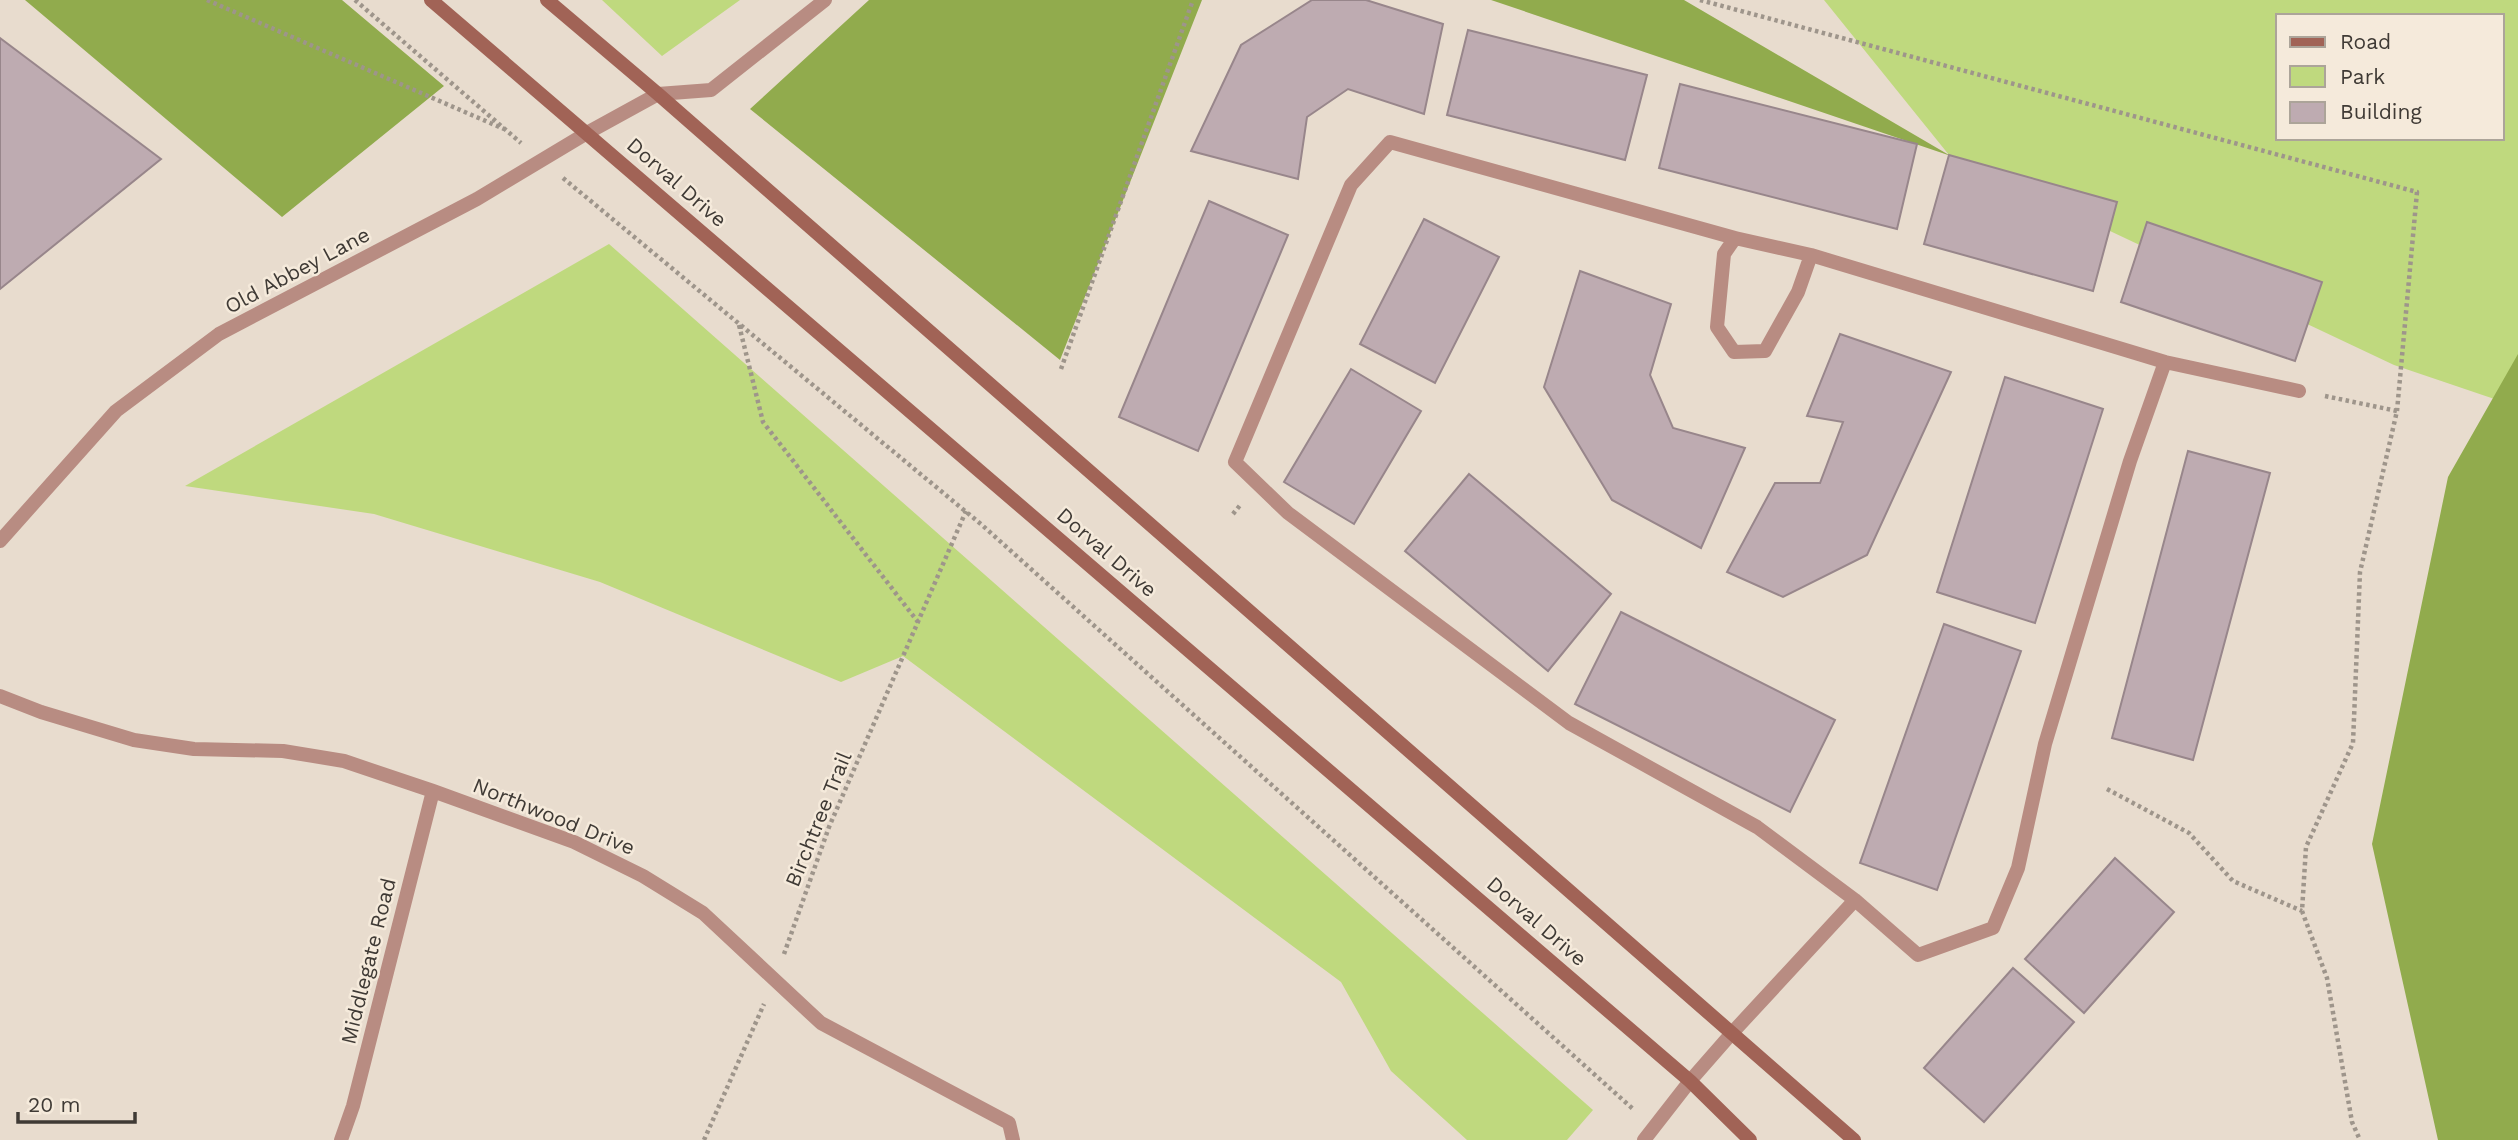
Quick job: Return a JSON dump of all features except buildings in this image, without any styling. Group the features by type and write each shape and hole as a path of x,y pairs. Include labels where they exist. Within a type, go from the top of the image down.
{"main road":[{"name":"Dorval Drive","path":"431,0 1690,1081 1750,1140"},
{"name":"Dorval Drive","path":"547,0 658,94 1854,1140"}],"street":[{"path":"658,94 711,90 825,0"},
{"name":"Old Abbey Lane","path":"0,541 116,411 219,334 477,199 658,94"},
{"path":"2165,362 2130,461 2045,744 2018,868 1993,928 1918,955 1855,900 1757,827 1569,723 1289,513 1235,462 1350,185 1390,142 1735,238 1811,255 2165,362 2299,391"},
{"path":"1735,238 1724,254 1717,327 1734,352 1765,351 1798,292 1811,255"},
{"name":"Northwood Drive","path":"0,696 41,712 134,740 194,749 283,751 331,759 433,791 574,842 643,876 703,913 821,1023 1009,1124 1013,1140"},
{"name":"Middlegate Road","path":"341,1140 353,1106 433,791"},
{"path":"1644,1140 1732,1033 1855,900"}],"path":[{"path":"207,0 508,131"},
{"path":"355,0 541,160 966,511 1653,1127"},
{"path":"1061,369 1193,0"},
{"path":"1700,0 2417,192 2397,411 2360,572 2353,743 2306,847 2302,911 2327,978 2352,1122 2360,1140"},
{"path":"738,323 763,422 918,622"},
{"path":"2299,391 2397,411"},
{"name":"Birchtree Trail","path":"704,1140 775,978 829,827 966,511"},
{"path":"2107,789 2189,833 2232,881 2302,911"}],"green space":[{"path":"25,0 342,0 444,86 282,217"},
{"path":"602,0 740,0 662,56"},
{"path":"869,0 1202,0 1060,360 750,109"},
{"path":"1491,0 1684,0 1949,155 1948,155"},
{"path":"1824,0 2518,0 2518,407 2394,365 1949,155"},
{"path":"609,244 1593,1110 1567,1140 1467,1140 1391,1071 1341,982 903,656 841,682 600,582 374,514 185,486"},
{"path":"2518,354 2518,1140 2438,1140 2372,844 2448,477"}]}
